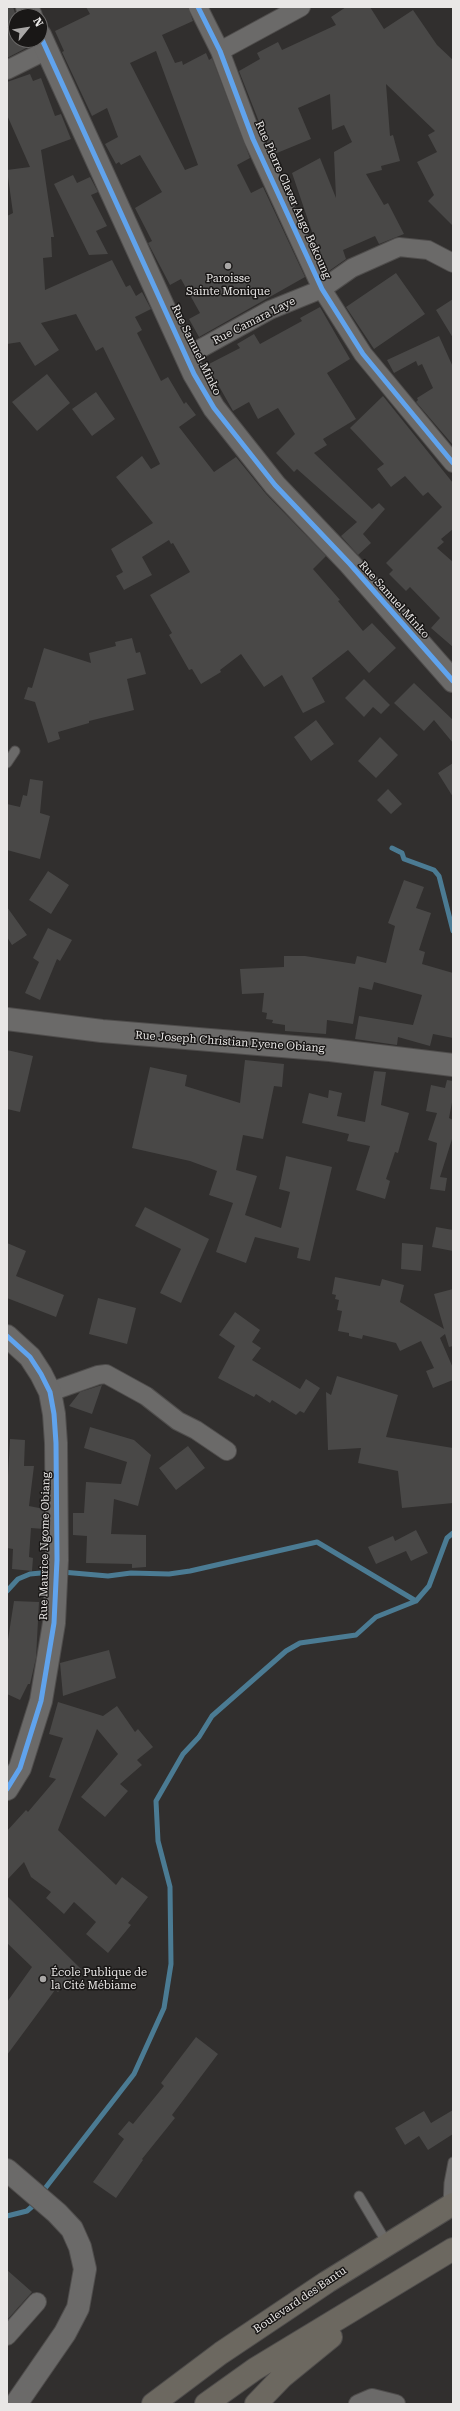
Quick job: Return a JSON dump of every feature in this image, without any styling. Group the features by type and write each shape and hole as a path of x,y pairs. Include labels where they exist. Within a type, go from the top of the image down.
{"highway":[{"name":"Boulevard des Bantu","path":"153,2404 221,2353 387,2243 451,2206"},
{"path":"206,2404 255,2369 453,2248"},
{"path":"256,2404 296,2364 373,2307 398,2283"}],"street":[{"name":"Rue Pierre Claver Ango Bekoung","path":"198,7 220,51 253,138 322,289 363,354 453,463"},
{"path":"220,51 301,7"},
{"path":"7,70 36,48"},
{"name":"Rue Samuel Minko","path":"47,48 187,356 214,408 246,450 453,681"},
{"name":"Rue Camara Laye","path":"187,356 270,310 322,289 352,268 399,247 428,250 453,263"},
{"name":"Rue Joseph Christian Eyene Obiang","path":"7,1018 102,1032 330,1050 453,1065"},
{"name":"Rue Maurice Ngome Obiang","path":"7,1336 30,1357 50,1392 54,1414 56,1443 56,1584 54,1623 41,1701 20,1768 7,1788"},
{"path":"50,1392 98,1375 106,1374 146,1396 178,1421 196,1430 227,1452"},
{"path":"7,2170 58,2213 72,2229 80,2247 85,2269 78,2308 65,2333 16,2404"},
{"path":"7,2336 37,2302"},
{"path":"358,2404 372,2398 396,2404"}],"lane":[{"path":"7,763 15,751"},
{"path":"451,2206 449,2183 453,2162"},
{"path":"359,2196 387,2243"}],"building":[{"path":"7,7 13,7 8,8 8,48 26,48 7,58"},
{"path":"86,7 188,7 193,21 162,35 175,63 182,61 183,65 206,53 209,60 212,58 250,158 237,165 251,193 263,187 305,277 199,337 189,319 200,313 181,279 170,285 148,243 152,241 135,208 162,192 140,155 121,165 119,162 116,164 105,144 118,137 107,108 92,116 62,52 64,51 55,31 90,14","holes":["156,51 198,165 185,170 130,63"]},
{"path":"346,7 370,7 384,29 413,10 437,45 453,60 453,226 428,201 434,195 417,162 437,152 428,135 435,131 386,84 390,136 393,135 400,161 381,166 382,170 366,174 384,205 388,203 404,234 379,244 375,236 343,250 346,259 326,273 292,173 320,158 336,198 334,152 352,142 344,125 332,130 330,94 298,108 311,139 272,155 239,71 260,59 257,53 278,42 282,50 336,25 331,17"},
{"path":"30,74 33,81 41,78 55,116 61,114 71,139 41,150 54,237 51,237 52,257 43,258 45,290 112,260 126,287 130,285 136,296 142,292 151,309 135,317 142,330 137,333 161,381 168,377 184,404 186,402 196,415 179,427 214,472 236,457 266,494 326,556 313,569 340,600 338,601 363,631 372,623 396,648 369,673 348,650 312,678 325,702 303,713 282,675 264,687 241,654 220,670 221,672 201,684 192,669 189,670 169,635 172,633 150,595 190,572 173,543 171,544 169,540 142,557 152,575 124,590 116,576 123,572 111,549 153,523 116,477 142,456 151,469 160,464 103,347 96,351 76,314 41,323 59,350 35,366 20,342 7,344 7,216 13,213 7,170 30,167 7,115 7,82"},
{"path":"73,175 77,183 90,177 98,192 91,195 107,226 96,231 108,254 89,255 54,184"},
{"path":"396,273 425,314 374,349 346,307"},
{"path":"453,299 453,338 436,310"},
{"path":"320,307 350,359 327,373 356,419 323,439 327,445 314,453 372,509 379,503 385,509 363,534 371,543 358,555 341,536 357,522 297,469 294,472 276,453 295,434 278,408 258,419 249,402 233,411 207,365 240,348 237,344 254,334 260,344 302,321 300,318"},
{"path":"439,336 453,367 453,445 416,402 418,400 417,398 433,388 422,364 418,366 416,361 394,373 387,360"},
{"path":"47,374 70,403 37,431 12,402"},
{"path":"96,392 115,419 92,436 72,409"},
{"path":"383,396 453,483 453,529 441,539 444,542 437,548 453,562 453,647 431,628 440,618 410,587 406,591 389,574 393,570 386,563 442,507 428,492 423,496 405,476 391,487 377,469 384,464 350,428"},
{"path":"132,638 136,653 140,652 146,674 127,679 134,710 89,721 89,723 58,732 60,739 48,743 35,702 24,699 28,687 32,688 44,648 91,663 89,653 116,646 115,642"},
{"path":"364,679 390,705 381,714 373,707 364,717 345,698"},
{"path":"414,683 453,720 453,743 434,720 424,731 394,703"},
{"path":"316,720 334,744 311,761 294,737"},
{"path":"380,737 398,755 376,778 358,761"},
{"path":"453,763 453,797 438,773"},
{"path":"30,779 43,781 40,813 50,816 40,859 7,850 7,804 20,807 23,795 27,796"},
{"path":"388,789 402,804 391,814 377,800"},
{"path":"48,871 69,885 51,914 29,900"},
{"path":"404,880 424,887 416,908 431,913 419,950 425,952 422,964 453,973 453,1038 433,1034 430,1046 398,1037 397,1045 355,1039 359,1016 413,1025 422,995 374,982 372,990 359,987 353,1024 327,1020 326,1034 285,1031 285,1025 272,1023 273,1020 266,1019 267,1013 262,1012 264,993 242,994 240,969 284,967 284,956 305,956 355,964 357,956 386,963 395,926 388,923"},
{"path":"7,907 27,935 12,945 7,937"},
{"path":"48,928 72,940 60,961 57,959 40,1000 25,993 39,962 33,958"},
{"path":"7,1050 33,1056 20,1112 7,1109"},
{"path":"245,1060 284,1064 282,1087 274,1086 263,1139 243,1135 236,1170 257,1176 245,1215 281,1228 290,1192 279,1189 286,1156 332,1167 310,1261 297,1258 299,1248 255,1237 246,1263 216,1252 233,1203 209,1195 217,1171 190,1161 132,1148 150,1067 187,1075 185,1086 240,1103"},
{"path":"374,1071 386,1072 381,1105 409,1113 398,1153 395,1152 386,1179 390,1181 385,1199 356,1190 370,1146 347,1141 349,1134 302,1123 309,1093 328,1098 329,1090 342,1093 337,1116 365,1122"},
{"path":"447,1080 453,1081 453,1097 449,1118 453,1120 453,1136 440,1177 447,1178 445,1191 430,1189 437,1143 428,1140 437,1113 426,1111 431,1085 445,1088"},
{"path":"145,1207 209,1239 181,1303 160,1293 181,1249 135,1226"},
{"path":"436,1227 453,1230 453,1251 432,1247"},
{"path":"7,1243 26,1251 16,1276 64,1295 56,1317 7,1298"},
{"path":"402,1243 423,1245 421,1271 401,1269"},
{"path":"335,1277 380,1286 382,1279 404,1285 400,1302 444,1329 434,1294 453,1289 453,1346 449,1347 445,1334 440,1338 453,1368 453,1380 433,1388 426,1371 434,1368 421,1341 400,1351 396,1343 363,1335 362,1339 349,1336 349,1333 338,1331 342,1311 337,1310 339,1300 335,1299 336,1295 332,1294"},
{"path":"98,1298 136,1308 127,1344 89,1334"},
{"path":"235,1312 260,1330 252,1342 261,1348 252,1360 300,1389 306,1379 320,1388 304,1413 300,1411 296,1415 272,1400 270,1403 256,1394 254,1397 218,1378 235,1346 219,1335"},
{"path":"337,1376 398,1395 386,1437 453,1448 453,1503 402,1508 398,1471 358,1463 361,1448 328,1450 326,1392 331,1395"},
{"path":"102,1385 92,1414 69,1406 80,1392"},
{"path":"90,1427 134,1440 151,1455 138,1506 114,1499 111,1534 146,1535 146,1567 132,1568 132,1564 86,1563 87,1536 73,1535 73,1513 84,1513 86,1482 121,1484 127,1462 84,1448"},
{"path":"10,1439 25,1440 24,1466 34,1466 29,1506 44,1509 44,1529 31,1528 29,1557 33,1558 32,1571 12,1569 13,1549 7,1548 7,1494"},
{"path":"188,1446 205,1468 176,1490 159,1468"},
{"path":"416,1530 428,1553 411,1561 406,1551 376,1564 368,1547 393,1536 395,1541"},
{"path":"14,1601 39,1602 36,1658 30,1684 28,1684 20,1700 7,1694 7,1646"},
{"path":"109,1650 116,1678 63,1696 60,1663"},
{"path":"58,1702 103,1716 117,1706 135,1732 138,1729 153,1747 137,1760 142,1765 120,1784 128,1791 105,1817 81,1797 118,1754 97,1729 58,1830 116,1885 122,1877 148,1897 128,1923 131,1925 108,1953 86,1934 96,1922 74,1902 64,1914 46,1898 51,1892 31,1877 24,1862 7,1880 7,1831 26,1810 28,1812 56,1779 49,1777 63,1738 49,1734"},
{"path":"7,1896 81,1969 58,1992 55,1990 7,2055 7,2002 32,1967 7,1943"},
{"path":"196,2037 218,2054 172,2115 175,2118 142,2159 143,2160 116,2198 93,2182 124,2139 118,2134 129,2121 133,2124 164,2086 161,2083"},
{"path":"453,2110 453,2134 428,2150 419,2136 405,2145 395,2128 424,2111 431,2123"},
{"path":"7,2270 32,2292 7,2320"}],"waterway":[{"path":"392,848 402,853 404,859 434,870 439,876 453,931"},
{"path":"62,1572 108,1576 131,1573 169,1574 190,1571 317,1542 416,1601 429,1586 447,1538 453,1533"},
{"path":"7,1591 18,1579 30,1574 52,1572"},
{"path":"43,2191 134,2074 164,2008 171,1964 170,1887 158,1841 156,1801 183,1754 199,1737 212,1716 286,1651 300,1643 356,1635 376,1617 416,1601"},
{"path":"7,2216 27,2211 35,2204"}],"cycle path":[{"path":"198,7 220,51 253,139 322,289 363,354 453,463"},
{"path":"46,48 194,374 214,408 275,485 350,564 453,681"},
{"path":"7,1336 30,1357 50,1392 54,1414 56,1443 57,1560 54,1623 41,1701 20,1768 7,1789"}],"place":[{"name":"Paroisse Sainte Monique","path":"228,266"},
{"name":"École Publique de la Cité Mébiame","path":"43,1979"}]}
